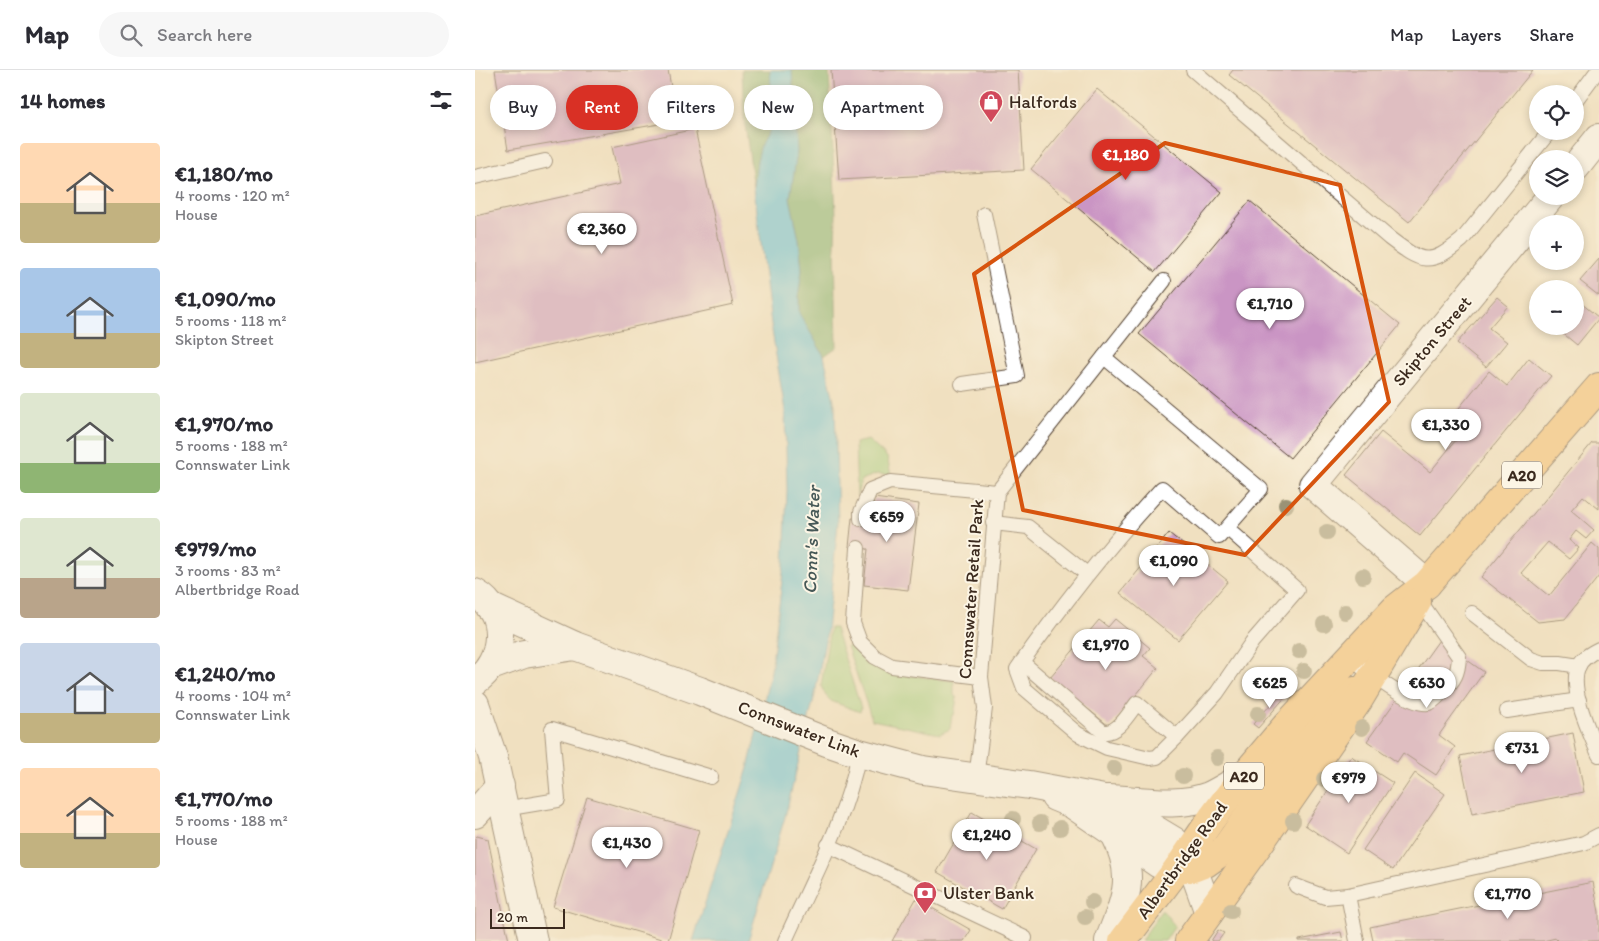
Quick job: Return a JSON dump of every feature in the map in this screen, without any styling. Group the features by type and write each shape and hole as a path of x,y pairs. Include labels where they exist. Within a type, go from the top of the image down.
{"main road":[{"name":"Albertbridge Road","path":"1189,941 1342,724 1373,676 1420,593 1595,400"},
{"name":"Albertbridge Road","path":"1123,941 1186,864 1212,818 1243,777 1286,726 1395,610 1420,593"},
{"path":"1186,864 1206,863 1224,850 1252,809 1323,716 1373,676"}],"street":[{"path":"1584,157 1599,138"},
{"name":"Skipton Street","path":"1420,593 1313,485 1544,205"},
{"path":"483,600 497,622 500,639 497,653 483,673"},
{"name":"Connswater Link","path":"483,600 575,646 742,707 827,742 859,753 923,770 1029,785 1104,799 1164,803 1194,800 1209,796 1243,777"},
{"name":"Connswater Link","path":"483,673 524,654 575,646"},
{"path":"475,704 493,757 533,941"},
{"name":"Connswater Link","path":"1029,785 1072,804 1159,864 1186,864"},
{"path":"475,814 502,798"},
{"name":"Connswater Link","path":"1104,799 1174,841 1209,912"},
{"path":"1109,941 1125,900 1128,879 1127,864 1114,832"}],"lane":[{"path":"1193,70 1389,238 1410,254 1429,260 1444,254 1462,240 1543,140"},
{"path":"1584,89 1598,70"},
{"path":"475,177 545,161"},
{"path":"962,384 1017,376 984,214"},
{"name":"Connswater Retail Park","path":"976,778 985,708 981,677 997,492 1164,281"},
{"path":"1104,356 1261,489 1219,537 1162,488 1087,574 1017,669 1024,688 1077,734 1107,748 1150,758 1157,757 1217,693 1252,642 1297,590 1227,528"},
{"path":"861,519 861,512 870,490 889,482 997,492"},
{"path":"993,523 1028,527 1087,574"},
{"path":"858,548 853,623 860,642 875,657 892,666 981,677"},
{"path":"1349,657 1389,688 1421,704 1431,703 1450,685 1458,673 1459,657 1420,593"},
{"path":"1472,613 1531,659 1543,663 1579,666"},
{"path":"1599,649 1584,659 1579,666 1576,678 1579,700 1599,755"},
{"path":"1022,662 1103,732 1116,729 1137,703 1177,737"},
{"path":"1507,711 1579,700"},
{"path":"502,798 558,800 552,729 711,777"},
{"path":"785,941 828,845 850,789 859,753"},
{"path":"1296,886 1325,898 1347,895 1584,843 1599,836"},
{"path":"828,845 1025,938 1023,941"},
{"path":"1347,895 1357,941"}],"highlighted area":[{"path":"1165,143 1340,185 1389,402 1245,555 1023,510 974,274"}],"green space":[{"path":"742,70 770,70 771,85 744,85 744,118"},
{"path":"792,70 829,70 830,85 823,85 823,130 832,130 836,215 837,347 824,356 799,314 799,291 802,270 799,240 790,198 797,152 796,130 813,130 813,85 793,85"},
{"path":"746,130 769,130 761,145 754,188"},
{"path":"868,440 887,457 891,475 877,474 861,480 857,496 855,443"},
{"path":"830,628 835,628 861,708 860,712 831,701 821,686"},
{"path":"847,646 852,646 867,663 897,674 954,681 954,695 957,698 950,729 940,734 872,720"},
{"path":"1161,911 1175,926 1165,941 1141,941"}],"water":[{"path":"770,70 792,70 793,85 771,85"},
{"name":"Conn's Water","path":"769,130 796,130 797,152 790,198 799,240 802,270 799,291 799,313 824,356 835,405 838,524 827,631 815,694 785,817 748,941 693,941 748,768 771,671 784,564 787,490 785,411 771,324 754,188 761,145"}],"building":[{"path":"495,70 668,70 671,85 648,85 648,126 638,128 638,85 566,85 566,130 625,130 508,150 505,130 556,130 556,85 497,85"},
{"path":"831,70 1018,70 1024,170 839,180 835,130 943,130 943,85 832,85"},
{"path":"1233,70 1533,70 1409,222 1229,75"},
{"path":"1097,89 1222,192 1155,272 1031,169"},
{"path":"695,130 733,305 475,362 475,216 620,184 612,147"},
{"path":"1250,201 1400,325 1290,458 1139,334"},
{"path":"1599,259 1599,296 1584,284 1584,280 1581,280"},
{"path":"1497,297 1508,306 1489,328 1507,342 1486,367 1457,343"},
{"path":"1584,306 1599,318 1577,345 1565,335 1584,335"},
{"path":"1529,358 1551,376 1420,536 1346,475 1381,432 1430,472 1469,424 1455,413 1489,371 1507,386"},
{"path":"1592,443 1599,443 1599,509 1583,496 1571,510 1594,530 1586,539 1576,531 1569,540 1579,548 1569,559 1548,542 1521,573 1549,596 1592,543 1599,549 1599,576 1565,619 1538,622 1481,577"},
{"path":"874,498 919,504 908,590 864,585 868,549 849,547 852,518 871,520"},
{"path":"1169,533 1228,581 1178,640 1120,593"},
{"path":"1115,619 1150,648 1143,656 1158,668 1110,727 1050,678 1099,620 1108,627"},
{"path":"1439,640 1484,672 1439,735 1455,747 1436,775 1403,753 1397,762 1367,741"},
{"path":"1284,690 1288,694 1258,728 1253,724"},
{"path":"1573,733 1584,792 1472,814 1460,756"},
{"path":"1351,756 1393,783 1347,853 1305,825"},
{"path":"1415,773 1445,794 1393,870 1363,850"},
{"path":"587,797 699,830 668,941 553,907"},
{"path":"972,812 1036,849 1002,909 937,872"},
{"path":"477,836 488,839 509,941 475,941 475,838"},
{"path":"1593,882 1599,912 1599,941 1557,941 1556,938 1543,941 1373,941 1370,927"},
{"name":"Ulster Bank","path":"916,899 971,930 964,941 892,941"},
{"path":"1218,930 1224,933 1218,941 1211,941"},
{"path":"1341,932 1343,941 1299,941 1299,940"}],"place":[{"name":"Halfords","path":"991,123"},
{"name":"Ulster Bank","path":"925,914"}]}
